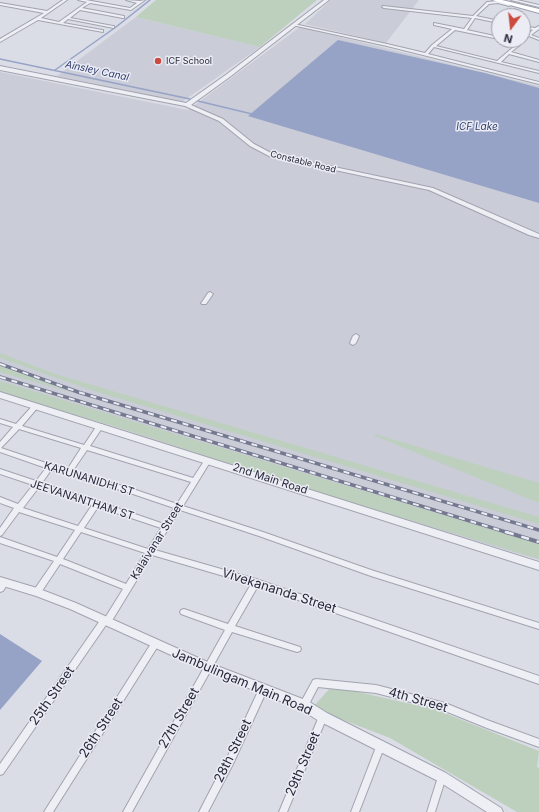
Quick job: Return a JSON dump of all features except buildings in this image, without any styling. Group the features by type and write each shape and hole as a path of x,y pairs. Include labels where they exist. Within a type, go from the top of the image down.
{"main road":[{"path":"495,0 539,11"},
{"path":"502,0 539,11"}],"street":[{"path":"0,41 38,19 65,0"},
{"path":"80,0 131,9 141,1"},
{"path":"128,0 141,1"},
{"path":"187,105 256,55 327,0"},
{"path":"513,0 539,6"},
{"path":"60,23 89,2"},
{"path":"465,30 488,3 498,2 539,11"},
{"path":"0,4 47,12"},
{"path":"384,7 491,21"},
{"path":"80,9 123,17"},
{"path":"67,18 113,27"},
{"path":"38,19 102,31"},
{"path":"435,24 491,36"},
{"path":"294,25 426,55 539,84"},
{"path":"531,32 539,27"},
{"path":"426,55 455,28"},
{"path":"531,28 535,29"},
{"path":"434,46 539,72"},
{"path":"498,62 515,48"},
{"path":"509,53 539,61"},
{"name":"Constable Road","path":"0,68 187,105 221,120 252,145 270,156 431,189 531,234 539,236"},
{"path":"204,303 210,294"},
{"path":"353,344 356,336"},
{"name":"2nd Main Road","path":"0,395 539,566"},
{"path":"0,446 36,406"},
{"path":"0,421 195,481"},
{"path":"68,473 100,426"},
{"name":"KARUNANIDHI ST","path":"0,450 261,534 371,573 539,626"},
{"name":"Kalaivanar Street","path":"106,622 208,460"},
{"path":"0,532 50,467"},
{"name":"JEEVANANTHAM ST","path":"0,471 36,485 97,503 165,527"},
{"name":"Vivekananda Street","path":"0,500 18,508 150,552 256,582 539,680"},
{"path":"37,592 97,503"},
{"path":"0,540 58,560 128,588"},
{"name":"27th Street","path":"127,812 256,582"},
{"name":"Jambulingam Main Road","path":"2,584 37,592 74,606 106,622 208,667 304,705 323,717 442,777 497,812"},
{"path":"184,612 297,649"},
{"name":"25th Street","path":"0,771 106,622"},
{"name":"26th Street","path":"48,812 155,644"},
{"name":"4th Street","path":"304,705 316,683 376,689 445,707 539,743"},
{"name":"28th Street","path":"203,812 230,761 263,690"},
{"name":"29th Street","path":"283,812 323,717"},
{"path":"355,812 381,745"},
{"path":"431,812 442,777"}],"shaded area":[{"path":"331,0 419,0 386,43 305,24"},
{"name":"ICF School","path":"136,17 260,47 182,102 57,76"},
{"path":"300,27 539,86 539,560 223,465 59,406 0,388 0,72 188,110"}],"green space":[{"path":"156,0 317,0 260,47 136,17"},
{"path":"0,353 55,374 539,517 539,524 91,390 0,358"},
{"path":"0,366 9,369 73,393 0,372"},
{"path":"0,381 539,544 539,559 294,485 149,437 0,392"},
{"path":"375,434 539,483 539,503 375,436"},
{"path":"332,686 437,710 539,751 537,767 539,768 539,812 517,812 390,738 312,708"}],"water":[{"name":"ICF Lake","path":"338,40 485,73 539,88 539,203 248,116"},
{"path":"0,634 42,661 0,710"}],"waterway":[{"path":"55,70 116,27 150,0"},
{"name":"Ainsley Canal","path":"0,59 190,99"},
{"name":"Ainsley Canal","path":"198,101 252,114"}],"railway":[{"path":"0,364 78,392 539,530"},
{"path":"0,377 509,533"},
{"path":"506,532 539,542"}],"place":[{"name":"ICF School","path":"158,61"}]}
